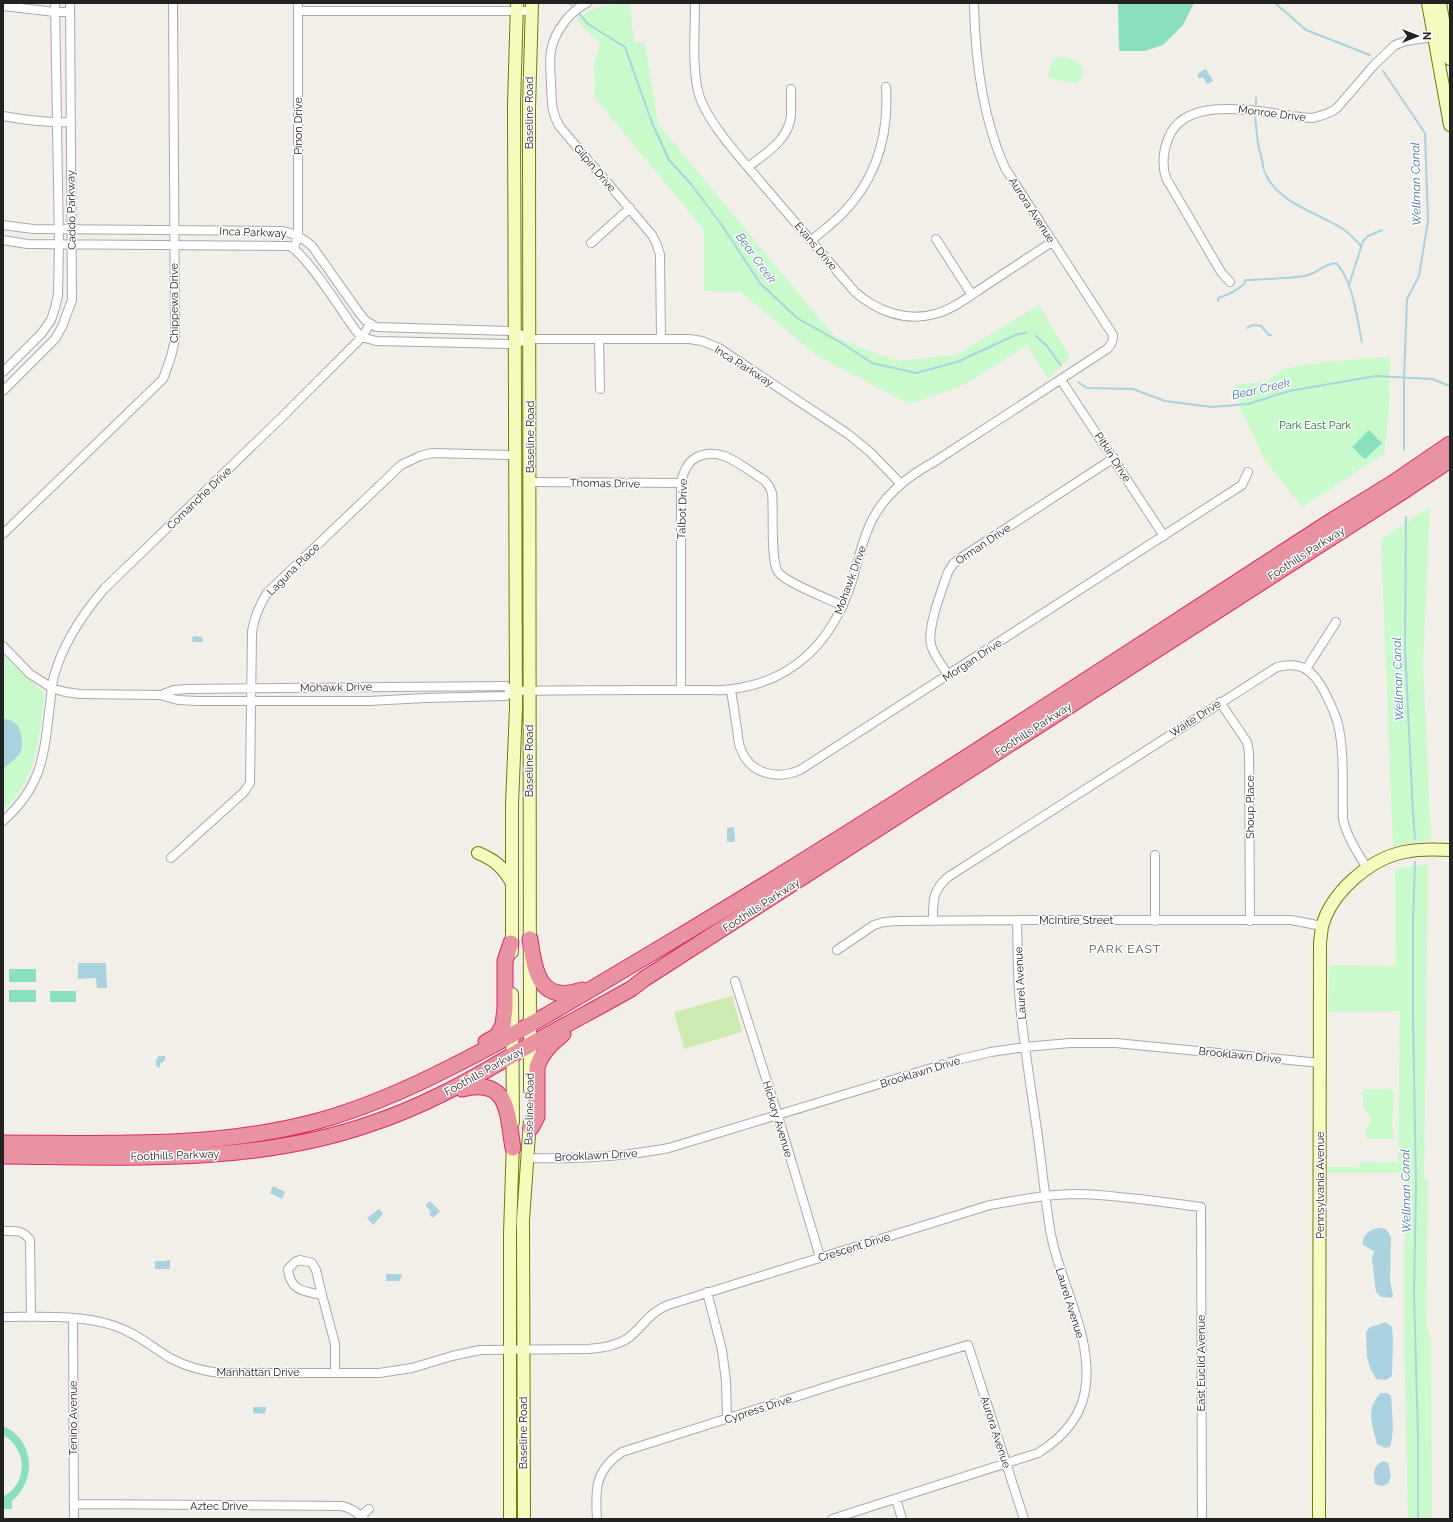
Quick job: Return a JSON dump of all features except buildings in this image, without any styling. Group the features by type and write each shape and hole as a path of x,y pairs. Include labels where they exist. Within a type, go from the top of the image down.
{"highway":[{"name":"Foothills Parkway","path":"3,1143 158,1143 240,1138 302,1125 334,1116 381,1100 424,1081 513,1036 788,871 1252,572 1393,483 1450,444"},
{"name":"Foothills Parkway","path":"3,1156 166,1156 255,1150 344,1133 371,1124 446,1093 488,1071 513,1055 630,989 1450,460"},
{"path":"530,939 533,962 539,978 546,988 552,992 569,994 581,991 605,981"},
{"path":"424,1081 442,1066 497,1036 500,1032 505,1017 505,961 512,943"},
{"path":"531,1128 536,1117 537,1067 546,1050 565,1033 622,998 630,989"},
{"path":"446,1093 478,1086 490,1087 499,1093 506,1106 513,1148"}],"main road":[{"path":"1428,3 1450,126"},
{"path":"1441,3 1450,13"},
{"path":"1441,3 1447,26 1450,59"},
{"name":"Baseline Road","path":"510,1519 510,1234 513,1148 512,804 516,742 514,691 514,105 517,7"},
{"name":"Baseline Road","path":"524,1519 524,1206 531,1128 529,1046 529,108 532,7"},
{"name":"Pennsylvania Avenue","path":"1319,1519 1320,942 1322,926 1338,895 1353,879 1367,868 1385,858 1402,852 1450,850"},
{"path":"478,853 496,862 513,885"}],"street":[{"name":"Caddo Parkway","path":"3,372 41,334 51,320 58,295 59,229 55,3"},
{"name":"Caddo Parkway","path":"3,391 49,346 62,327 72,300 70,3"},
{"name":"Chippewa Drive","path":"3,534 163,379 172,356 175,343 173,3"},
{"name":"Evans Drive","path":"695,3 695,75 698,92 705,111 715,126 748,167 811,241 855,292 872,305 892,314 913,316 935,314 954,306 972,295 1052,242"},
{"name":"Aurora Avenue","path":"974,3 974,37 986,115 993,139 1005,168 1113,335 1112,344 1107,349 1061,380"},
{"path":"3,6 55,12 70,12"},
{"path":"298,7 532,7"},
{"name":"Pinon Drive","path":"294,248 298,236 298,7"},
{"name":"Gilpin Drive","path":"581,8 561,28 551,51 552,108 560,127 630,208 652,235 657,245 660,255 661,338"},
{"path":"1433,37 1447,26"},
{"path":"1433,37 1448,40"},
{"name":"Monroe Drive","path":"1230,282 1222,272 1166,178 1164,164 1165,145 1177,124 1188,116 1203,110 1248,109 1312,118 1323,116 1337,108 1374,65 1396,45 1406,41 1433,37"},
{"path":"811,241 841,215 854,200 874,167 886,124 886,87"},
{"path":"748,167 776,145 783,137 791,116 790,89"},
{"path":"3,116 23,120 70,122"},
{"path":"591,243 630,208"},
{"name":"Inca Parkway","path":"3,225 33,229 282,231 298,236 312,246 360,314 370,324 376,327 514,331 530,339"},
{"name":"Inca Parkway","path":"3,240 20,243 59,244 281,245 294,248 306,260 356,331 362,337 369,340 385,342 514,344 530,339 661,338 702,341 719,348 848,434 870,452 900,484"},
{"path":"936,240 972,295"},
{"name":"Comanche Drive","path":"3,821 17,809 36,779 46,746 54,676 62,652 76,625 89,606 104,589 280,419 362,337 370,324"},
{"path":"600,339 600,389"},
{"name":"Pitkin Drive","path":"1061,380 1114,458 1164,536"},
{"name":"Mohawk Drive","path":"160,695 174,690 187,688 506,686 514,691 530,692 731,690 767,681 784,673 799,662 813,650 829,631 843,606 868,528 876,513 890,494 918,470 934,462 1061,380"},
{"name":"Laguna Place","path":"171,858 244,792 250,783 253,625 258,607 267,593 401,465 420,456 432,453 515,455"},
{"name":"Talbot Drive","path":"681,690 681,483 682,474 694,458 705,453 722,454 764,480 772,493 774,559 776,575 843,606"},
{"name":"Orman Drive","path":"948,675 934,653 930,633 948,572 953,564 962,556 1114,458"},
{"name":"Morgan Drive","path":"731,690 739,746 744,756 752,766 771,775 781,776 791,774 800,770 1242,485 1248,472"},
{"name":"Thomas Drive","path":"530,482 681,483"},
{"path":"1336,622 1306,669 1313,674 1319,682 1332,707 1338,723 1342,746 1343,819 1348,836 1367,868"},
{"name":"Mohawk Drive","path":"3,646 30,674 52,688 80,694 160,695 185,701 252,702 375,701 433,697 506,696 514,691"},
{"name":"Waite Drive","path":"933,921 933,899 936,890 941,883 948,878 1220,702 1277,667 1295,665 1306,669"},
{"name":"Shoup Place","path":"1220,702 1247,742 1249,752 1250,921"},
{"path":"1155,855 1155,921"},
{"name":"McIntire Street","path":"837,950 874,926 884,922 1017,920 1291,920 1322,926"},
{"name":"Laurel Avenue","path":"832,1519 1038,1454 1053,1444 1066,1432 1076,1418 1083,1401 1086,1384 1086,1367 1083,1347 1076,1314 1056,1257 1045,1196 1019,990 1017,920"},
{"name":"Hickory Avenue","path":"735,981 778,1116 820,1257"},
{"name":"Brooklawn Drive","path":"528,1158 604,1157 669,1148 961,1060 992,1052 1025,1047 1070,1043 1116,1043 1320,1063"},
{"name":"Crescent Drive","path":"523,1349 588,1349 618,1343 631,1336 653,1313 662,1307 990,1205 1045,1196 1077,1194 1105,1195 1201,1207"},
{"name":"East Euclid Avenue","path":"1201,1207 1202,1519"},
{"path":"5,1231 19,1231 24,1233 30,1240 31,1317"},
{"path":"322,1295 295,1287 289,1278 288,1269 290,1266 300,1260 312,1263 316,1270 336,1344 336,1372"},
{"path":"707,1292 722,1350 726,1381 727,1419"},
{"name":"Manhattan Drive","path":"3,1317 73,1318 98,1321 116,1326 138,1337 171,1358 190,1366 210,1372 220,1373 379,1372 399,1370 468,1352 523,1349"},
{"name":"Tenino Avenue","path":"73,1318 74,1519"},
{"name":"Aurora Avenue","path":"968,1344 1024,1519"},
{"name":"Cypress Drive","path":"597,1519 596,1489 600,1476 612,1459 622,1452 842,1382 968,1344"},
{"path":"896,1499 902,1519"},
{"name":"Aztec Drive","path":"74,1504 342,1506 350,1508 362,1517 369,1508"}],"green space":[{"path":"1118,3 1194,3 1183,25 1163,45 1144,51 1119,51"},
{"path":"630,4 634,42 645,43 658,124 835,337 896,361 956,355 1039,305 1070,357 1048,379 1027,345 966,384 910,404 817,356 741,292 704,291 704,230 595,98 594,64 600,44 576,20 589,11 601,6"},
{"path":"1067,57 1078,62 1082,67 1083,76 1079,82 1065,82 1048,76 1053,58"},
{"name":"Park East Park","path":"1390,357 1389,408 1384,454 1302,507 1264,459 1241,410 1235,385 1267,381 1283,369 1301,365"},
{"path":"1369,430 1382,443 1365,459 1352,447"},
{"path":"1430,507 1423,664 1431,840 1393,846 1381,539"},
{"path":"3,655 44,693 44,696 38,743 30,772 14,799 3,810"},
{"path":"1428,864 1424,1179 1428,1180 1426,1327 1431,1336 1432,1519 1408,1519 1404,1328 1405,1173 1327,1173 1327,1167 1359,1167 1359,1163 1398,1162 1400,1011 1328,1012 1329,965 1396,966 1395,869"},
{"path":"9,969 36,969 36,982 9,982"},
{"path":"9,990 36,990 36,1002 9,1002"},
{"path":"50,991 76,991 76,1002 50,1002"},
{"path":"732,996 742,1032 684,1049 674,1012"},
{"path":"1366,1089 1391,1089 1394,1093 1392,1123 1394,1139 1366,1139 1366,1129 1371,1122 1371,1117 1363,1107 1363,1092"},
{"path":"3,1426 14,1432 21,1441 27,1450 29,1461 29,1472 26,1482 12,1501 12,1509 3,1509 3,1497 11,1491 17,1483 21,1475 22,1466 21,1457 17,1449 11,1441 3,1435"}],"water":[{"path":"1206,69 1213,81 1207,84 1203,77 1199,79 1197,74"},
{"path":"193,636 202,637 203,642 193,642"},
{"path":"3,719 8,719 14,722 21,733 22,742 20,753 3,769"},
{"path":"734,827 735,842 727,842 727,828"},
{"path":"78,963 106,963 107,988 97,988 96,978 78,979"},
{"path":"158,1056 165,1056 165,1061 160,1063 160,1068 156,1066 156,1059"},
{"path":"273,1186 285,1192 282,1199 270,1193"},
{"path":"430,1201 440,1211 433,1218 429,1214 431,1212 425,1205"},
{"path":"379,1209 383,1214 373,1225 367,1218"},
{"path":"1380,1228 1386,1229 1391,1237 1390,1281 1393,1295 1392,1298 1381,1297 1376,1292 1372,1259 1374,1251 1363,1245 1365,1235 1367,1233"},
{"path":"170,1260 170,1269 155,1269 155,1261"},
{"path":"386,1274 402,1274 400,1281 386,1281"},
{"path":"1386,1322 1392,1327 1393,1338 1392,1376 1386,1380 1376,1379 1370,1368 1367,1357 1366,1332 1370,1327"},
{"path":"1381,1393 1387,1393 1391,1396 1392,1409 1392,1441 1390,1447 1385,1448 1377,1444 1371,1417 1373,1405"},
{"path":"253,1407 266,1407 265,1414 253,1413"},
{"path":"1383,1461 1388,1463 1391,1476 1388,1484 1382,1486 1375,1484 1374,1470 1377,1465"}],"waterway":[{"name":"Bear Creek","path":"569,3 574,8"},
{"name":"Wellman Canal","path":"1275,3 1306,30 1370,55"},
{"name":"Bear Creek","path":"577,11 588,24 625,47 652,123 669,160 691,184 721,224 760,283 797,318 840,342 872,363 916,373 957,362 1018,334 1026,333"},
{"name":"Wellman Canal","path":"1383,71 1425,133 1428,221 1419,276 1407,299 1404,378 1404,450"},
{"path":"1256,98 1256,104"},
{"path":"1255,116 1258,144 1263,167 1272,185 1290,201 1343,229 1361,246"},
{"path":"1349,285 1363,241 1368,236 1382,230"},
{"path":"1218,301 1218,298 1239,288 1245,283 1245,280 1304,276 1332,263 1336,263 1347,279 1354,300 1362,342"},
{"path":"1247,328 1252,325 1261,326 1269,335 1271,335"},
{"name":"Bear Creek","path":"1036,336 1047,346 1061,366"},
{"name":"Bear Creek","path":"1078,382 1087,388 1133,389 1165,401 1212,407 1248,404 1289,391 1376,376 1432,379 1450,386"},
{"name":"Wellman Canal","path":"1406,517 1405,648 1415,839"},
{"name":"Wellman Canal","path":"1415,862 1413,921 1416,1186 1414,1293 1418,1436 1418,1519"}],"district":[{"name":"PARK EAST","path":"1125,949"}]}
